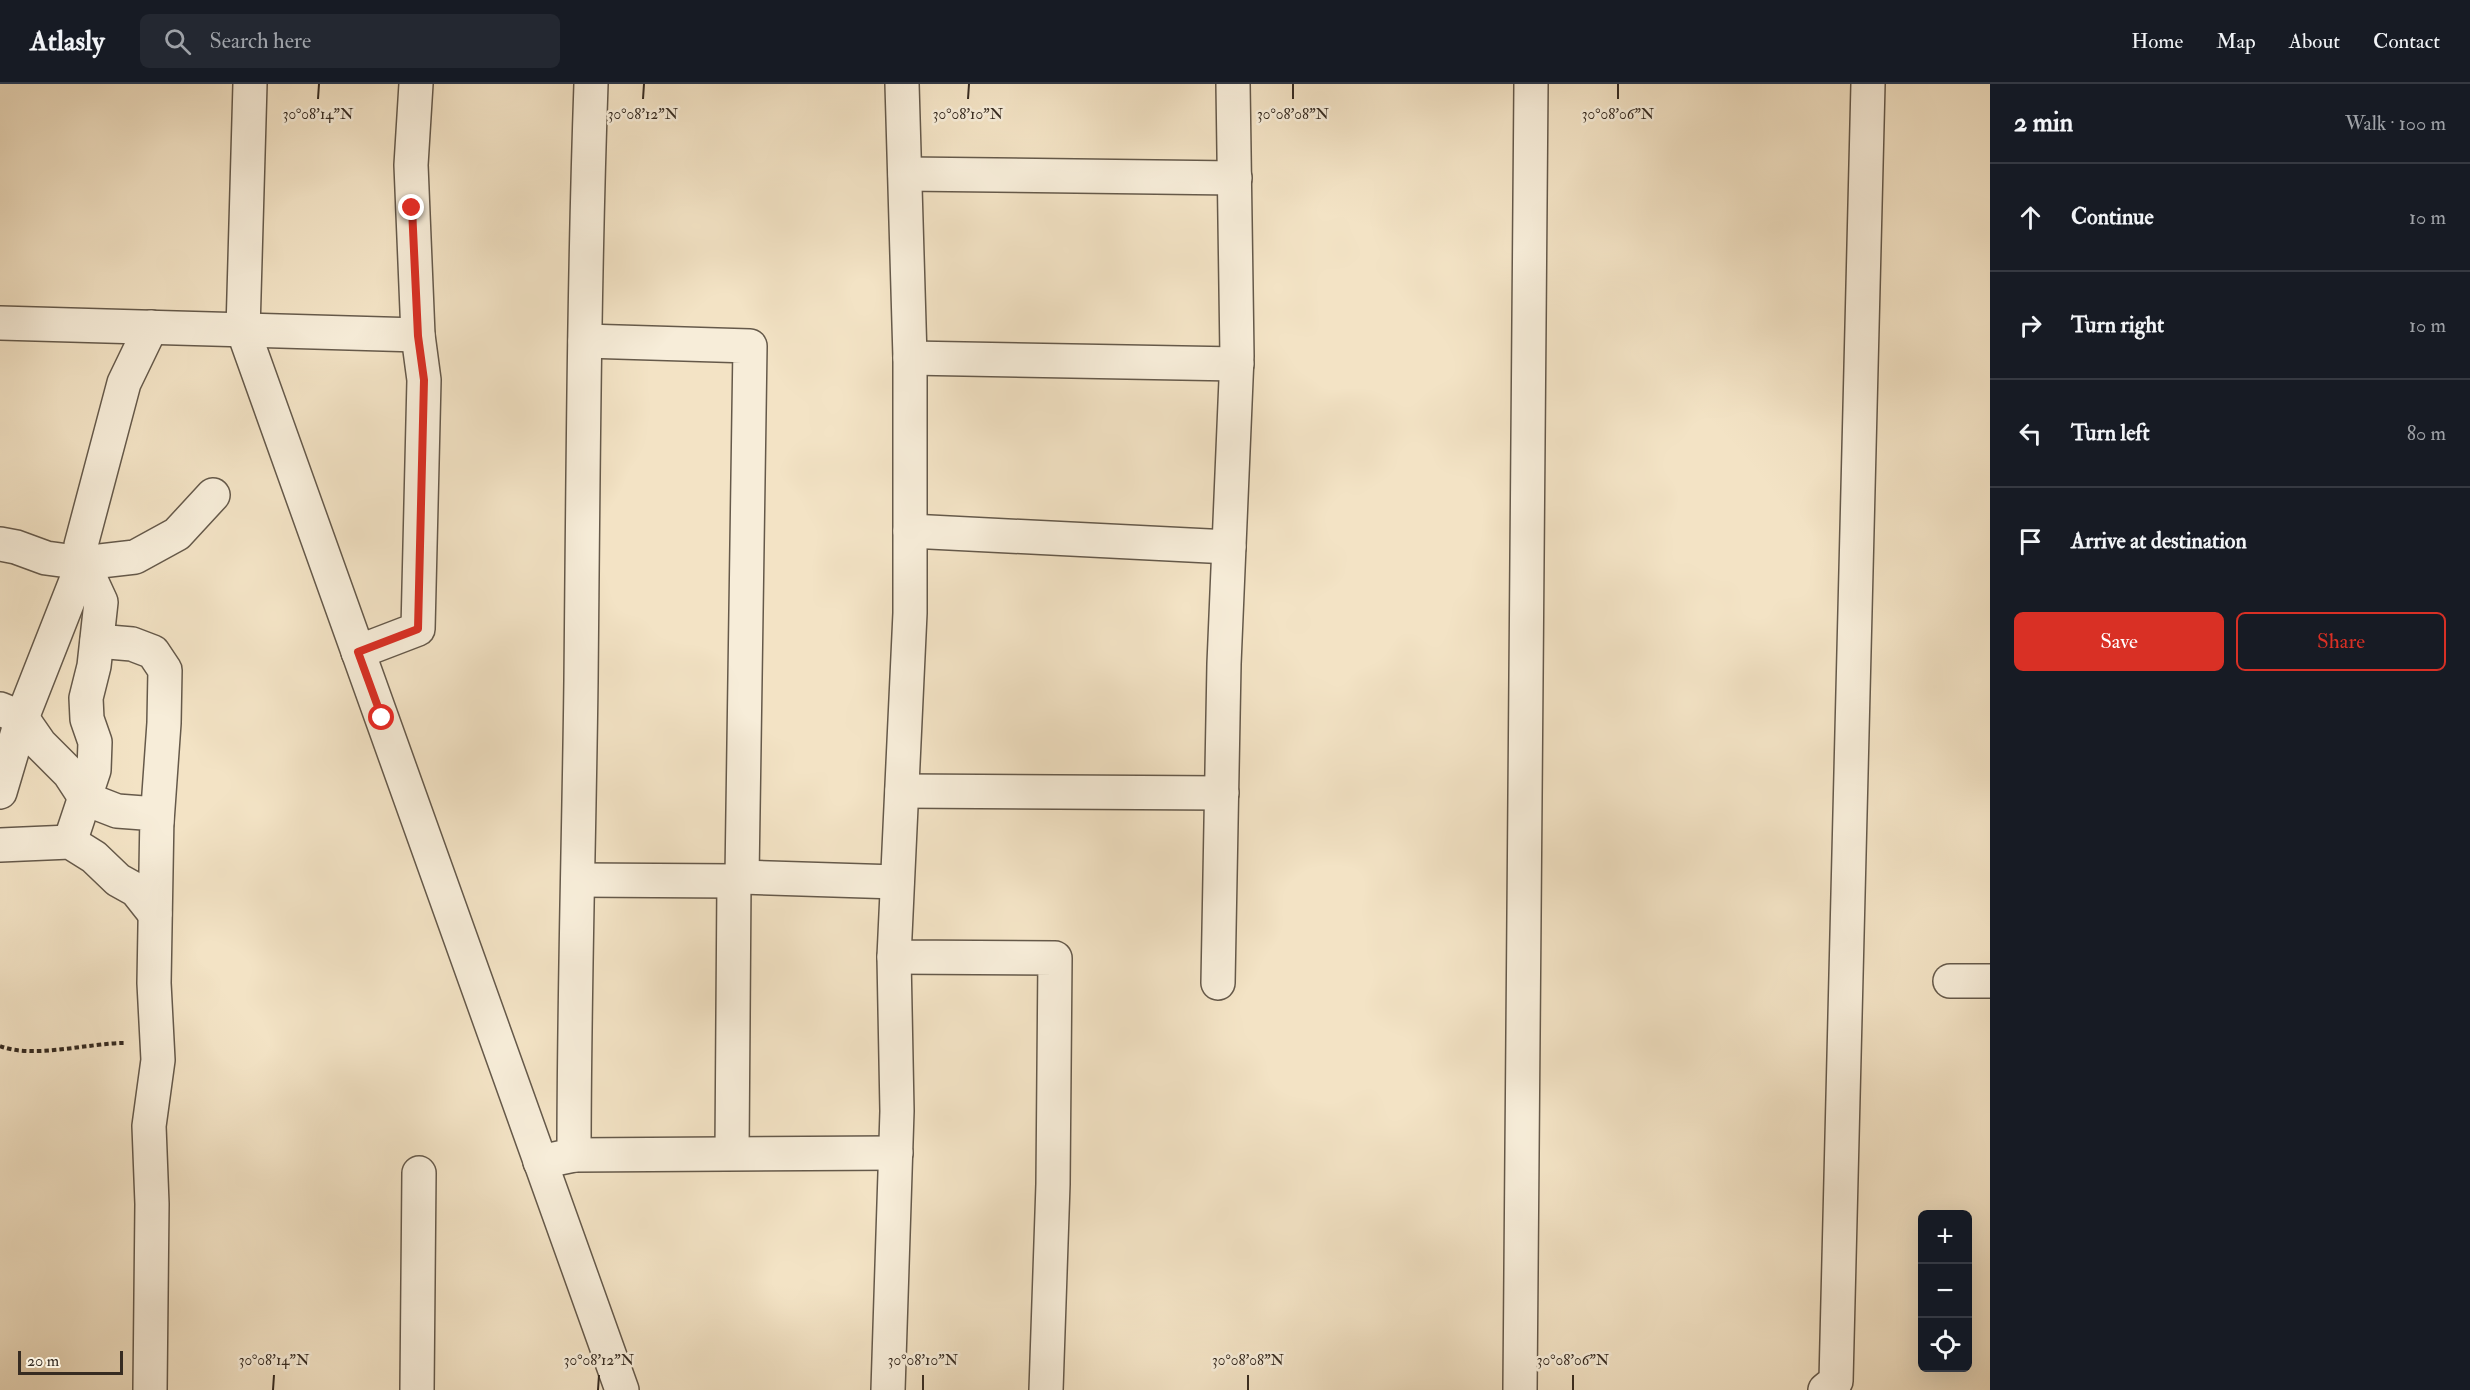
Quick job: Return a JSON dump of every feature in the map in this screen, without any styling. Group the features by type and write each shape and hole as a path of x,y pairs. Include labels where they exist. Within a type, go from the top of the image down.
{"street":[{"path":"250,84 243,330 622,1390"},
{"path":"358,652 418,629 424,380 418,336 411,165 416,84"},
{"path":"574,1155 574,1001 591,84"},
{"path":"888,1390 897,1111 894,957 910,613 910,358 902,84"},
{"path":"1218,982 1229,547 1237,364 1233,84"},
{"path":"1520,1390 1530,84"},
{"path":"1825,1390 1836,1381 1868,84"},
{"path":"905,174 1235,178"},
{"path":"0,323 418,336"},
{"path":"70,842 94,770 95,741 87,719 86,698 97,641 101,602 83,563 81,545 124,383 151,327"},
{"path":"585,341 750,346 732,1152"},
{"path":"910,358 1237,364"},
{"path":"0,544 46,558 83,563 135,557 177,534 213,495"},
{"path":"910,531 1229,547"},
{"path":"0,792 11,713 83,563"},
{"path":"97,641 132,644 153,652 165,670 157,822"},
{"path":"11,713 69,773 86,799 117,811 157,814 154,983 158,1060 148,1126 152,1204 150,1390"},
{"path":"902,791 1222,793"},
{"path":"0,845 70,842 94,857 118,880 136,890 155,914"},
{"path":"578,880 738,879 897,882"},
{"path":"894,957 1055,958 1053,1184 1046,1390"},
{"path":"1950,981 1990,981"},
{"path":"540,1162 574,1155 732,1152 896,1153"},
{"path":"417,1390 419,1173"}],"path":[{"path":"0,1046 11,1050 120,1043 157,1044"}],"route":[{"path":"382,718 358,652 418,629 424,380 418,336 412,208"}]}
